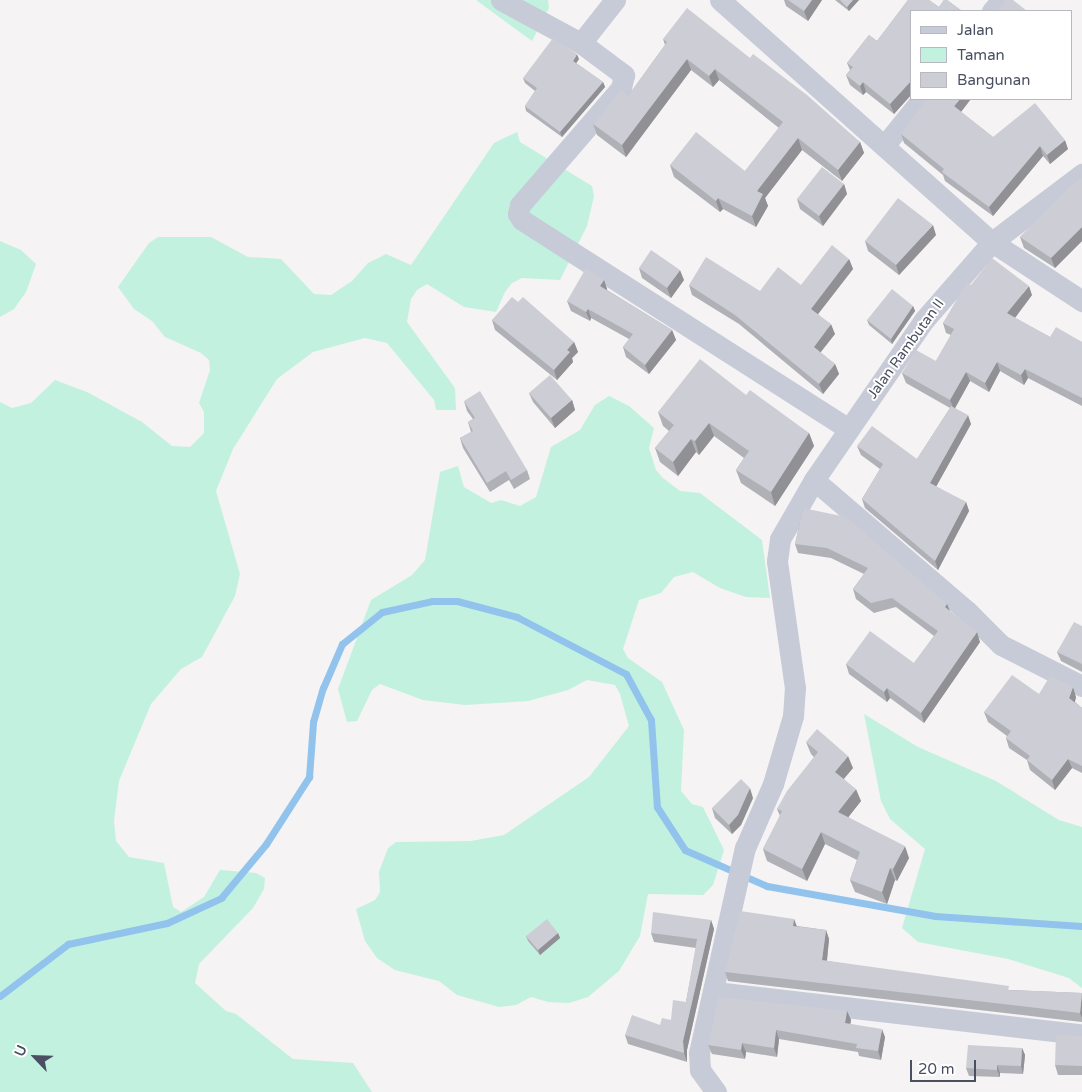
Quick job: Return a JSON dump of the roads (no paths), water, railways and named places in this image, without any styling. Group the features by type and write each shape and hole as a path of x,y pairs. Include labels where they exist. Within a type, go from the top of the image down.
{"street":[{"path":"501,0 581,43 624,75 623,82 520,205 518,214 522,220 849,429"},
{"path":"581,43 615,0"},
{"path":"720,0 992,242 1082,301"},
{"path":"993,10 1002,0"},
{"path":"884,146 921,100"},
{"name":"Jalan Rambutan II","path":"716,1092 700,1070 699,1053 715,992 730,911 745,848 773,784 794,716 794,688 777,561 780,539 814,480 924,320 992,242 1082,174"},
{"path":"814,480 966,611 1001,644 1082,686"},
{"path":"715,992 1080,1034"}],"waterway":[{"path":"0,996 68,944 167,923 221,898 266,844 309,777 313,722 323,688 342,644 382,612 432,601 457,601 517,617 626,674 651,720 657,807 685,850 767,886 935,916 1082,926"}]}
